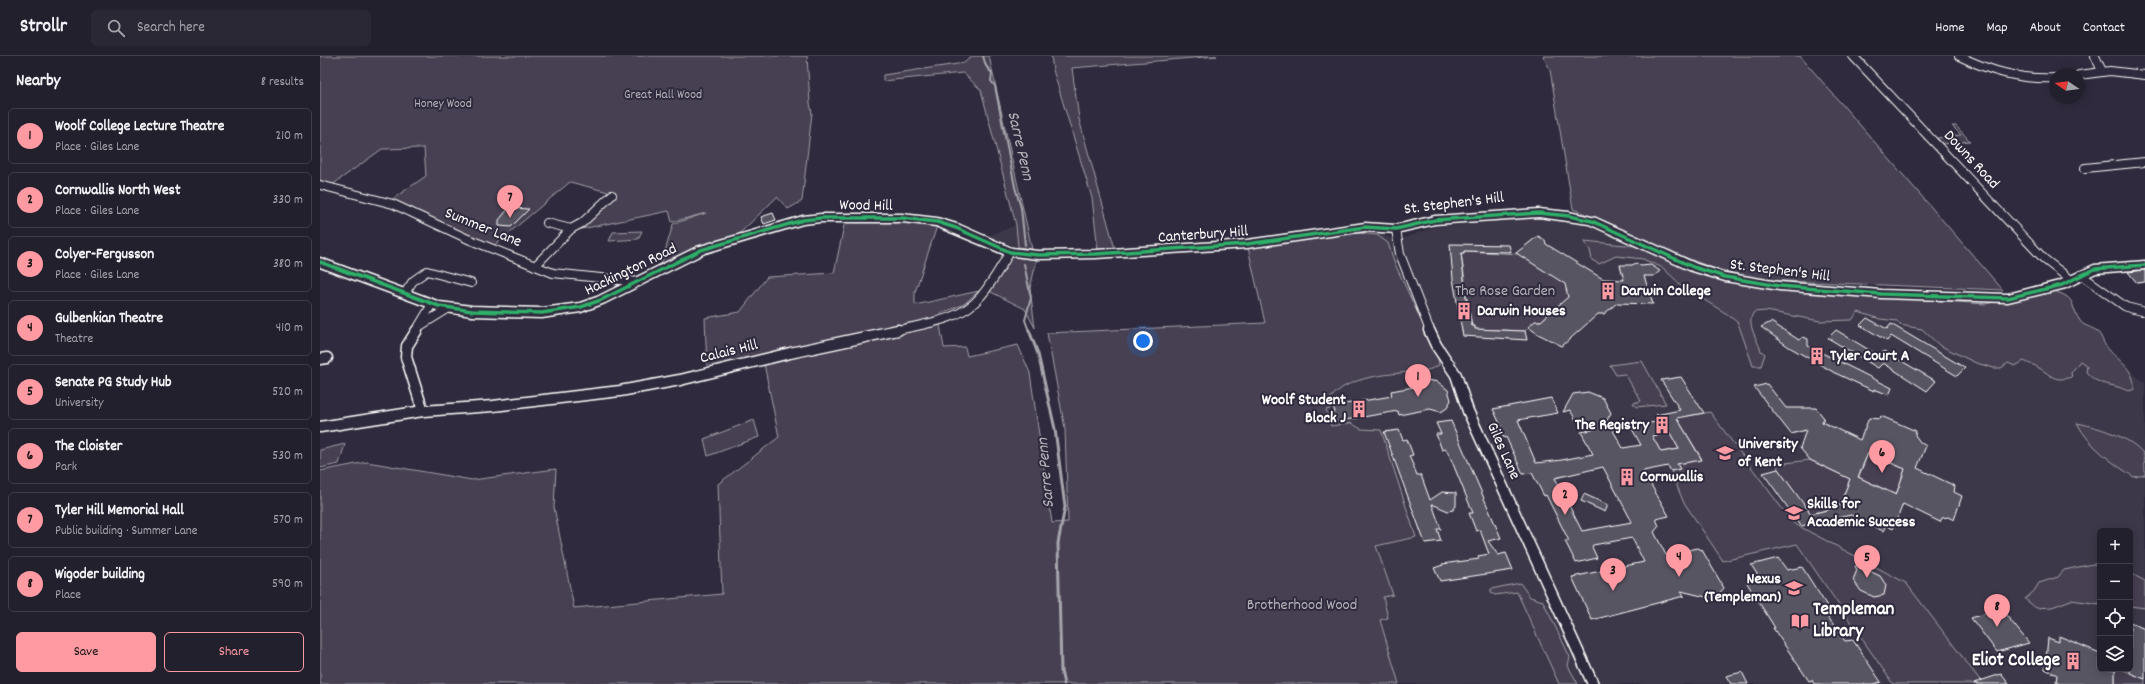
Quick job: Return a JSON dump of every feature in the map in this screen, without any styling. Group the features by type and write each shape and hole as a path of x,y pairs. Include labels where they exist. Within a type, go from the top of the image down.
{"street":[{"name":"Downs Road","path":"1853,56 2044,259 2126,307 2142,311"},
{"path":"1959,56 2005,75 2037,79 2049,78"},
{"path":"2095,56 2102,71"},
{"path":"2085,73 2102,71 2145,75"},
{"path":"2085,168 2145,162"},
{"name":"Summer Lane","path":"320,186 393,204 468,239 553,273 639,282"},
{"path":"535,266 571,228 582,223 612,195"},
{"name":"St. Stephen's Hill","path":"1396,229 1435,220 1528,213 1559,214 1592,221 1665,256 1725,277 1779,286 1881,294 2008,298 2052,288 2094,270 2145,265"},
{"name":"Wood Hill","path":"788,223 821,218 924,220 956,228 1010,252"},
{"path":"547,223 571,228"},
{"name":"Hackington Road","path":"320,262 432,304 449,308 512,313 558,312 601,300 701,250 747,238 788,223"},
{"name":"Canterbury Hill","path":"1010,252 1038,255 1096,254 1247,244 1365,227 1396,229"},
{"name":"Giles Lane","path":"1396,229 1400,254 1414,294 1436,345 1456,375 1468,411 1519,520 1544,580 1593,684"},
{"name":"Calais Hill","path":"320,427 423,411 494,406 620,392 680,380 790,353 938,321 962,312 981,297 1010,252"},
{"path":"405,293 413,281 427,271 471,283"},
{"path":"423,411 406,357 407,346 432,304"},
{"path":"419,326 449,308"}],"shaded area":[{"name":"University of Kent","path":"1528,215 1589,224 1691,269 1724,280 1755,286 1985,304 2051,291 2065,294 2072,301 2081,323 2095,330 2102,336 2106,346 2129,370 2145,383 2145,684 1363,684 1292,241 1372,232 1399,240 1434,227 1495,222"},
{"path":"1016,225 1018,247 986,237"}],"green space":[{"path":"320,56 807,56 812,113 802,201 788,209 777,197 739,234 705,245 661,265 673,224 706,213 672,222 669,211 577,230 616,194 570,182 491,248 391,200 426,176 424,148 382,149 332,185 320,183"},
{"path":"972,56 989,56 1032,249 1018,247 1016,225 981,90 963,73 883,81 883,75 964,63"},
{"path":"1051,56 1217,56 1072,68 1079,119 1115,249 1098,250 1092,198 1053,70"},
{"path":"1543,56 1800,56 2003,290 1761,280 1713,268 1658,247 1611,224 1573,209 1550,70"},
{"path":"1952,126 1956,126 1970,141 1943,144 1937,138 1961,135"},
{"path":"845,221 901,222 937,226 915,292 915,305 979,291 964,304 931,318 707,369 705,318 740,312 767,277 834,273"},
{"path":"642,231 638,239 609,241 613,232"},
{"name":"Brotherhood Wood","path":"1359,233 1377,235 1388,243 1395,264 1438,357 1439,365 1425,371 1405,372 1370,377 1360,380 1342,388 1334,394 1328,402 1330,409 1326,410 1331,426 1351,423 1361,429 1381,430 1416,537 1376,546 1393,595 1383,597 1388,618 1380,620 1399,684 320,684 320,471 367,462 472,480 556,469 554,507 574,608 722,594 718,484 779,437 764,364 940,325 944,348 965,347 967,356 1018,345 1030,373 1052,523 1068,522 1065,429 1047,333 1265,323 1248,248 1306,238"},
{"path":"1584,241 1635,246 1691,270 1725,280 1778,289 1985,304 2054,291 2067,297 2072,303 2081,322 2099,333 2106,346 2132,375 2134,389 2128,391 2097,381 2086,372 2087,366 2080,361 2071,373 2072,377 2061,379 2054,378 2024,361 2015,366 2008,363 2001,368 1994,368 1976,363 1939,345 1922,329 1900,325 1897,321 1880,319 1858,312 1852,320 1820,321 1766,311 1754,312 1751,326 1761,351 1765,354 1761,366 1753,366 1738,323 1727,314 1683,287 1663,268 1643,259 1616,256 1599,264 1592,260 1590,250"},
{"name":"The Rose Garden","path":"1464,251 1519,254 1567,281 1576,299 1562,308 1558,305 1552,311 1553,315 1550,313 1543,319 1547,321 1544,323 1539,320 1537,322 1535,321 1525,331 1475,329 1475,326 1472,326 1464,280 1461,253 1464,253"},
{"path":"1011,257 1037,259 1030,288 1035,328 1025,309 989,291"},
{"path":"1642,361 1666,404 1636,407 1633,403 1641,401 1625,374 1616,375 1610,365"},
{"path":"1710,412 1793,523 1906,583 1983,684 1893,684 1797,544 1723,561 1683,501 1671,471 1680,469 1677,464 1702,459 1677,418"},
{"path":"754,420 759,437 708,456 704,439"},
{"path":"2077,423 2113,434 2137,447 2144,455 2145,475 2134,477 2102,454 2088,440"},
{"path":"1670,433 1679,449 1661,452 1652,436"},
{"path":"345,444 339,464 320,468 320,450"},
{"path":"1868,454 1905,469 1897,492 1893,493 1860,478 1859,476"},
{"path":"1810,460 1850,479 1839,507 1810,514 1778,469 1777,464"},
{"path":"2093,564 2097,565 2097,604 2071,600 2052,607 2036,608 2025,599 2034,591 2039,583 2058,577 2064,570"},
{"path":"2133,575 2145,581 2145,608 2133,606"},
{"path":"1520,583 1530,597 1543,601 1570,657 1568,666 1578,684 1559,684 1517,592 1495,595 1491,593 1491,589"},
{"path":"2115,672 2128,672 2145,679 2145,684 2115,684"}],"building":[{"path":"508,209 529,209 511,227 499,226 499,220"},
{"path":"773,213 776,220 764,224 761,217"},
{"name":"Darwin College","path":"1538,236 1545,240 1546,244 1603,279 1624,280 1620,265 1632,265 1636,263 1641,266 1651,265 1660,271 1654,276 1644,276 1653,304 1617,303 1604,314 1598,314 1562,346 1538,334 1528,327 1535,321 1541,321 1568,297 1565,284 1516,253"},
{"path":"1450,244 1509,245 1511,252 1464,251 1464,253 1461,253 1466,297 1472,326 1475,326 1475,329 1525,331 1527,340 1463,336 1453,279"},
{"path":"2145,270 2145,282 2137,283 2128,272"},
{"path":"1867,318 1887,329 1891,324 1965,368 1957,376 1891,336 1887,341 1860,325"},
{"name":"Tyler Court A","path":"1771,322 1799,340 1803,337 1808,339 1808,346 1892,388 1889,395 1874,389 1874,391 1835,373 1789,347 1761,327"},
{"path":"1836,330 1879,356 1884,351 1936,381 1927,391 1883,363 1878,368 1828,338"},
{"path":"1681,377 1704,413 1677,418 1702,460 1677,464 1680,469 1671,471 1668,466 1643,471 1669,516 1656,519 1659,526 1654,532 1666,555 1698,548 1702,550 1724,588 1714,599 1681,591 1684,596 1592,620 1572,577 1644,562 1632,538 1593,545 1592,547 1597,558 1576,563 1565,541 1569,541 1546,495 1544,496 1532,473 1523,474 1506,437 1504,438 1498,427 1501,426 1493,409 1551,398 1558,413 1518,420 1536,463 1562,460 1593,454 1581,432 1596,429 1576,420 1570,410 1563,412 1573,394 1588,392 1603,398 1611,413 1607,420 1623,448 1641,445 1631,427 1660,421 1656,415 1680,410 1661,380","holes":["1670,433 1679,449 1661,452 1652,436","1603,467 1632,522 1582,531 1555,478"]},
{"path":"1427,380 1438,382 1448,390 1451,400 1447,408 1441,412 1430,409 1399,415 1398,411 1334,422 1331,413 1335,412 1333,406 1392,396 1391,391 1419,386"},
{"path":"1767,384 1786,408 1816,408 1824,418 1822,422 1860,440 1869,418 1880,419 1881,416 1916,431 1915,435 1920,442 1926,446 1917,468 1955,486 1954,492 1962,496 1954,520 1948,517 1942,518 1940,522 1903,504 1893,529 1886,525 1883,531 1851,515 1801,526 1763,473 1778,469 1811,514 1839,507 1850,479 1810,460 1800,448 1806,430 1791,434 1754,387","holes":["1868,453 1905,469 1896,495 1858,477"]},
{"path":"1451,421 1501,538 1488,541 1498,555 1506,553 1513,570 1440,581 1434,568 1443,565 1442,564 1479,559 1478,556 1489,554 1480,530 1476,531 1469,513 1473,513 1451,459 1446,449 1442,450 1436,434 1441,434 1436,423"},
{"path":"1399,430 1403,440 1407,439 1413,455 1409,456 1417,475 1421,475 1430,500 1442,492 1456,493 1456,506 1453,510 1448,511 1432,504 1441,529 1437,529 1441,541 1425,543 1384,432"},
{"path":"1584,494 1608,505 1605,512 1581,501"},
{"name":"Templeman Library","path":"1778,558 1787,570 1802,567 1827,606 1821,607 1845,641 1853,640 1881,682 1874,684 1814,684 1812,680 1809,681 1773,628 1775,628 1747,583 1748,581 1760,578 1751,565"},
{"path":"1863,565 1865,569 1880,576 1886,585 1884,595 1874,597 1861,591 1853,580 1857,570 1855,566"},
{"path":"2001,609 2029,643 1997,652 1971,618"},
{"path":"2133,624 2145,629 2145,679 2130,673 2133,672"},
{"name":"Eliot College","path":"2059,636 2097,652 2097,672 2115,672 2115,684 2060,684 2056,682 2057,675 2045,669 2048,638 2059,642"},
{"path":"1742,672 1748,684 1731,684 1726,676"},
{"path":"2001,674 2009,684 1974,684 1974,683"}],"waterway":[{"name":"Sarre Penn","path":"983,56 986,66 992,73 991,81 995,86 1015,187 1021,208 1025,245"},
{"name":"Sarre Penn","path":"1024,264 1031,298 1025,320 1029,331"},
{"name":"Sarre Penn","path":"1029,330 1038,354 1055,429 1065,507 1058,543 1061,671 1064,684"}],"cycle path":[{"path":"320,262 439,306 472,311 542,313 581,307 601,300 701,250 803,220 821,218 902,218 937,222 956,228 1010,252 1038,255 1096,254 1247,244 1365,227 1396,229 1435,220 1539,213 1569,216 1592,221 1639,244 1693,267 1725,277 1779,286 1881,294 2008,298 2062,285 2094,269 2145,265"}],"place":[{"name":"Tyler Hill Memorial Hall","path":"510,218"},
{"name":"Darwin College","path":"1608,291"},
{"name":"Darwin Houses","path":"1464,311"},
{"name":"Tyler Court A","path":"1817,356"},
{"name":"Woolf College Lecture Theatre","path":"1418,397"},
{"name":"Woolf Student Block J","path":"1359,409"},
{"name":"The Registry","path":"1662,425"},
{"name":"University of Kent","path":"1725,453"},
{"name":"The Cloister","path":"1882,473"},
{"name":"Cornwallis","path":"1627,477"},
{"name":"Skills for Academic Success","path":"1794,513"},
{"name":"Cornwallis North West","path":"1565,515"},
{"name":"Gulbenkian Theatre","path":"1679,577"},
{"name":"Senate PG Study Hub","path":"1867,578"},
{"name":"Nexus (Templeman)","path":"1794,588"},
{"name":"Colyer-Fergusson","path":"1613,591"},
{"name":"Templeman Library","path":"1800,621"},
{"name":"Wigoder building","path":"1997,627"},
{"name":"Eliot College","path":"2073,661"}],"park label":[{"name":"Great Hall Wood","path":"663,95"},
{"name":"Honey Wood","path":"443,104"}]}
